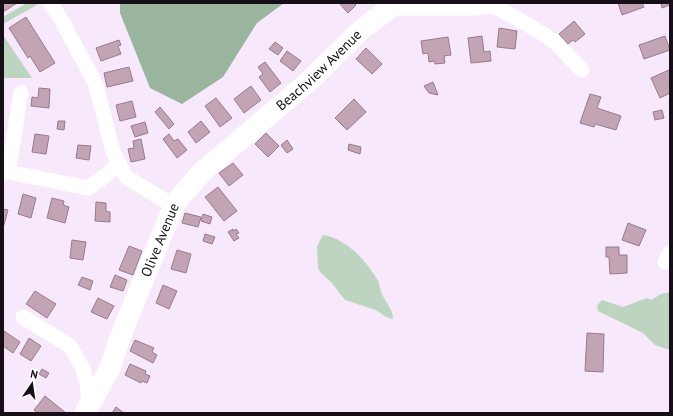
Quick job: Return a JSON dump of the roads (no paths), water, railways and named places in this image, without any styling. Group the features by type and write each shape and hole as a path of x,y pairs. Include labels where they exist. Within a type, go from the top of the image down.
{"street":[{"name":"Olive Avenue","path":"50,3 61,19 96,85 113,152 126,177 174,206 122,332 110,368 87,409"},
{"path":"489,3 535,28 554,41 582,70"},
{"name":"Beachview Avenue","path":"174,206 202,172 308,82 361,30 394,5 474,5 493,3"},
{"path":"21,93 6,172 88,188 104,178 119,163"},
{"path":"24,317 70,346 83,369 88,384 87,409"}]}
